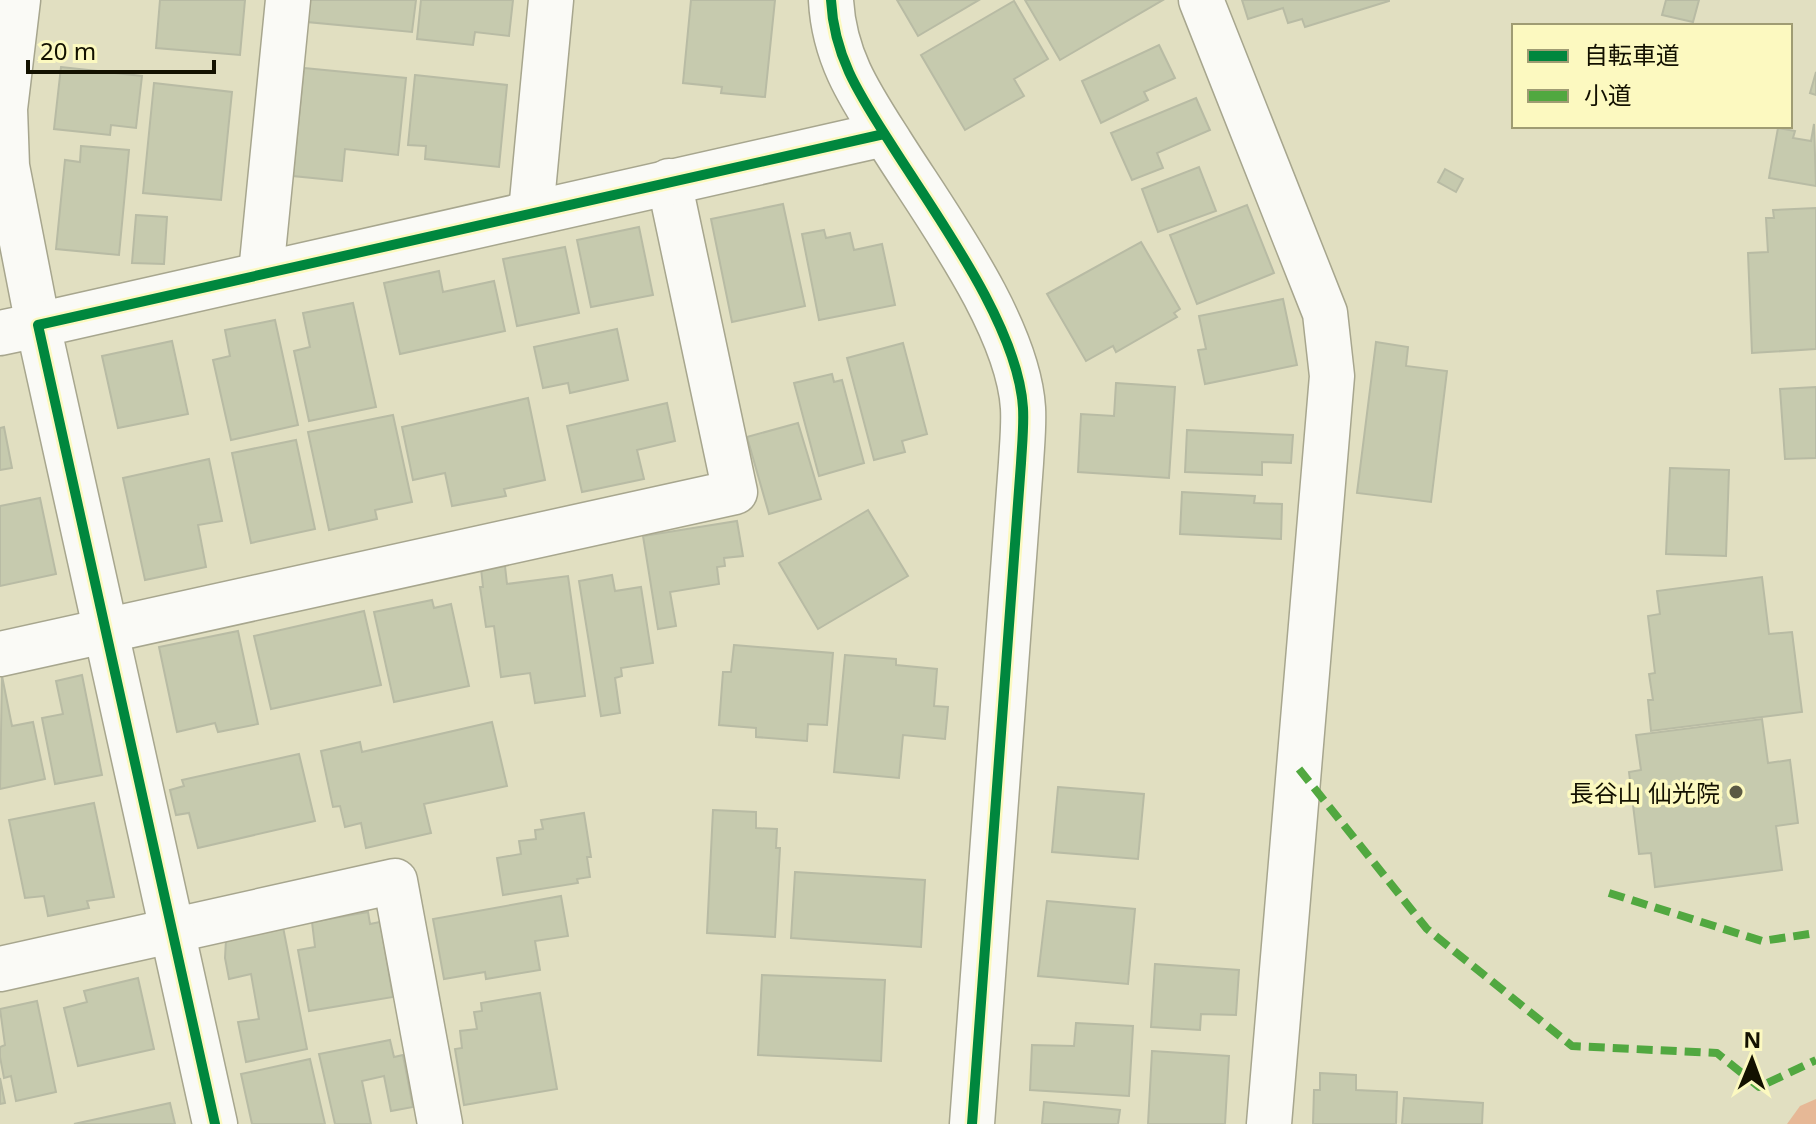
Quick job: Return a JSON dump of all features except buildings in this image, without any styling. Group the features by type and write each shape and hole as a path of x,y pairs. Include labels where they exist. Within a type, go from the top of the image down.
{"street":[{"path":"0,2 10,0"},
{"path":"18,0 5,109 19,329 104,632 215,1124"},
{"path":"261,273 288,0"},
{"path":"531,212 551,0"},
{"path":"831,0 832,21 847,71 983,291 1011,350 1023,406 972,1124"},
{"path":"1201,0 1325,313 1332,376 1269,1124"},
{"path":"19,329 884,134"},
{"path":"0,654 735,492 669,181"},
{"path":"0,969 395,881 440,1124"}],"shaded area":[{"path":"1816,1099 1816,1124 1787,1124 1800,1106"}],"marked path":[{"path":"1299,769 1427,929 1572,1046 1717,1053 1759,1087 1816,1060"},
{"path":"1609,893 1762,941 1816,933"}],"cycle path":[{"path":"831,0 837,40 851,76 991,306 1018,376 1023,408 972,1124"},
{"path":"215,1124 38,325 884,134"}],"place":[{"name":"長谷山 仙光院","path":"1736,792"}]}
